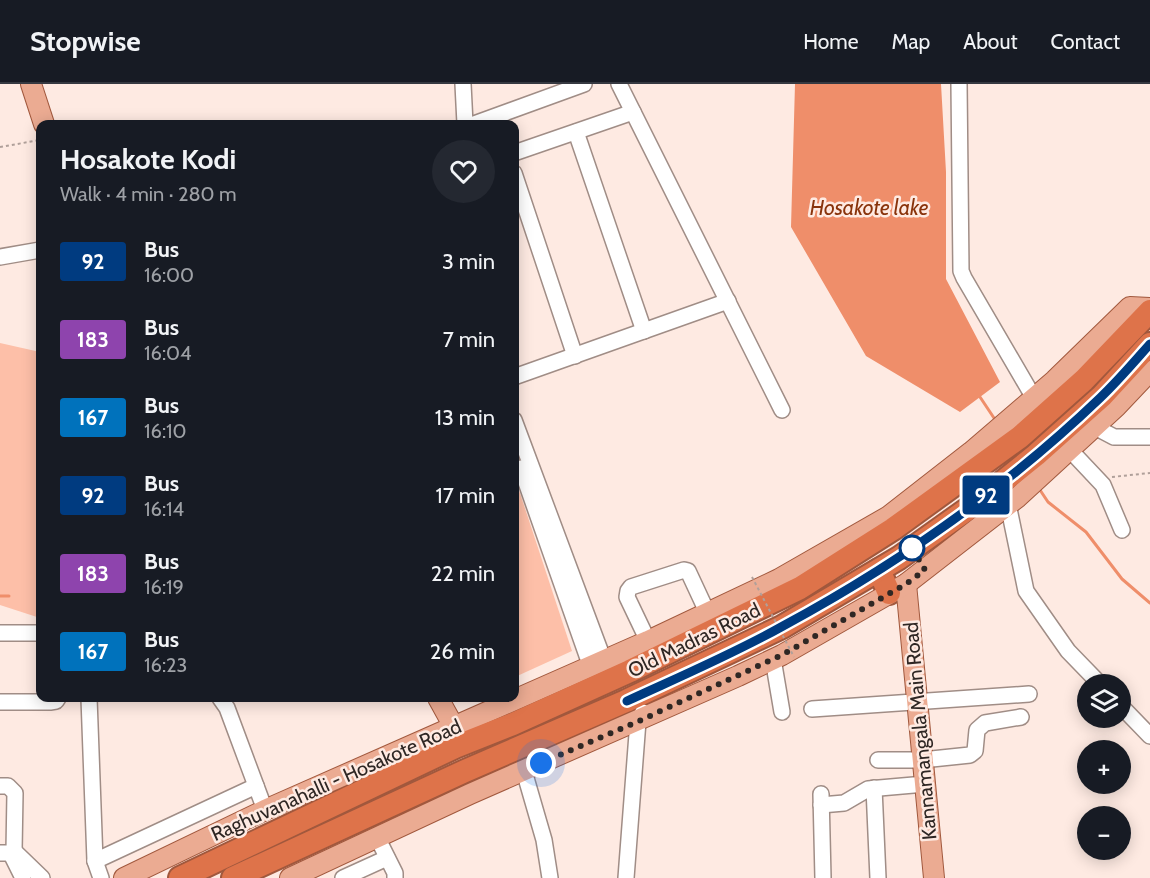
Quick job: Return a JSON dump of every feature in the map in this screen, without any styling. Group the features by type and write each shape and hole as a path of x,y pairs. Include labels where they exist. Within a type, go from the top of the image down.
{"highway":[{"name":"Old Madras Road","path":"180,878 455,747 513,724 630,671 893,529 1031,410 1084,380 1150,310"},
{"name":"Old Madras Road","path":"233,878 465,771 627,701 782,627 1008,495 1059,451 1102,396 1150,344"},
{"path":"879,570 897,589"}],"main road":[{"path":"31,84 43,120"},
{"path":"1059,451 1095,427 1150,371"},
{"path":"290,878 376,837 773,659 897,589 1008,495"},
{"name":"Raghuvanahalli - Hosakote Road","path":"519,698 708,614 783,587"},
{"name":"Kannamangala Main Road","path":"897,589 917,703 933,878"},
{"path":"440,702 454,727"},
{"name":"Raghuvanahalli - Hosakote Road","path":"124,878 265,810 511,702"}],"street":[{"path":"463,84 465,120"},
{"path":"485,120 584,84"},
{"path":"620,84 782,410"},
{"path":"959,84 962,271 1031,410"},
{"path":"519,151 633,112"},
{"path":"576,132 644,331"},
{"path":"519,189 575,356"},
{"path":"0,257 36,251"},
{"path":"519,375 728,301"},
{"path":"1095,427 1114,437 1150,437"},
{"path":"519,435 597,664"},
{"path":"1059,451 1098,478 1103,484 1122,530"},
{"path":"519,463 597,664"},
{"path":"1008,495 1026,591 1068,651 1090,674"},
{"path":"648,641 627,597 631,587 684,570 688,571 708,614"},
{"path":"0,633 36,633"},
{"path":"773,659 782,712"},
{"path":"626,878 639,721 654,688"},
{"path":"812,709 1029,694"},
{"path":"0,702 36,702"},
{"path":"89,702 94,861 101,878"},
{"path":"223,702 265,810"},
{"path":"1131,716 1150,736"},
{"path":"878,760 922,760 970,755 975,751 977,730 985,723 1021,717"},
{"path":"524,771 544,840 550,878"},
{"path":"822,878 821,800 844,803 874,788 925,784"},
{"path":"0,786 8,786 15,793 8,852 23,878"},
{"path":"94,861 256,786"},
{"path":"874,788 878,878"},
{"path":"376,837 395,873 395,878"},
{"path":"8,852 42,878"},
{"path":"342,878 387,858"}],"path":[{"path":"0,147 36,141"},
{"path":"1098,478 1150,473"},
{"path":"752,577 794,657"}],"shaded area":[{"path":"0,343 36,351 36,617 0,605"},
{"path":"519,490 572,651 519,675"}],"water":[{"name":"Hosakote lake","path":"795,84 941,84 946,172 946,279 1000,382 960,412 866,356 791,227"}],"waterway":[{"path":"980,397 996,421"},
{"path":"1038,487 1048,502 1086,532 1122,579 1150,603"},
{"path":"0,596 9,596"}],"bus line":[{"name":"92","path":"627,701 782,627 899,558 979,501 1036,455 1102,396 1150,344"}],"route":[{"path":"541,763 782,655 906,584 925,570 912,548"}]}
